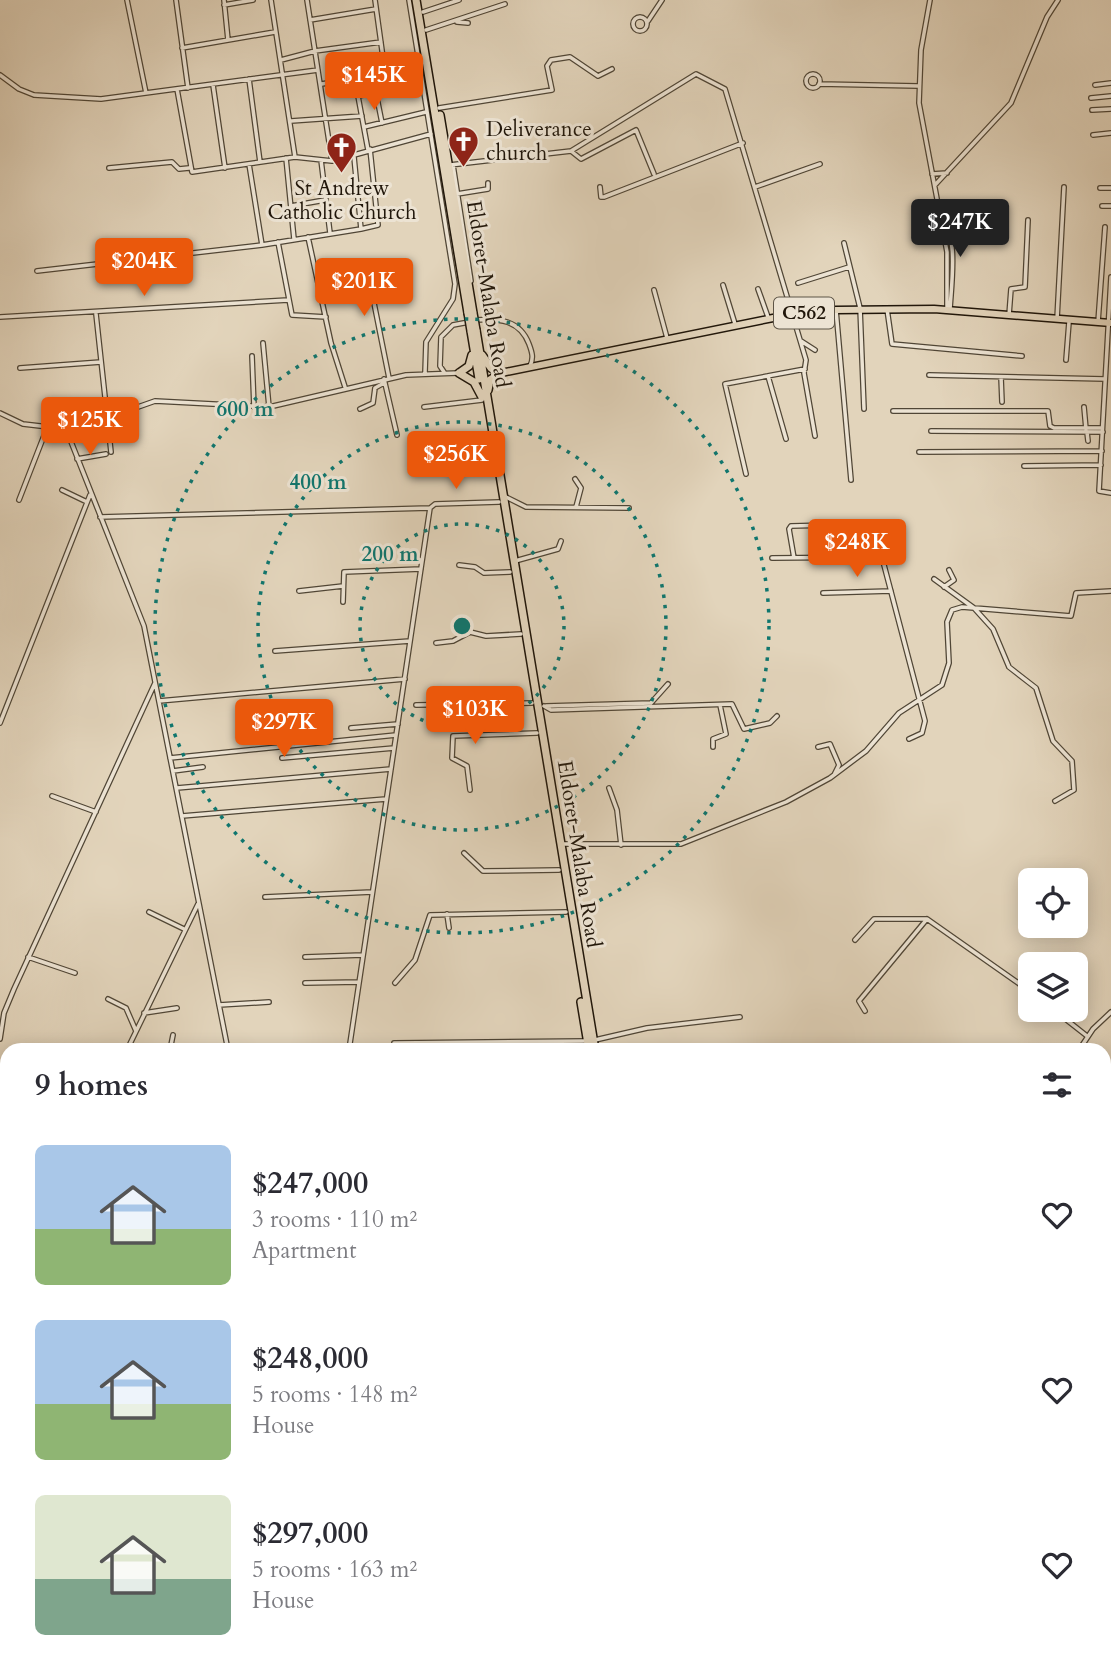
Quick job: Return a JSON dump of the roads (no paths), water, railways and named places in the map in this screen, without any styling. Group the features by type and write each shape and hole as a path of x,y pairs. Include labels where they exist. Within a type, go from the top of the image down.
{"highway":[{"name":"Eldoret-Malaba Road","path":"419,0 452,165 470,313"},
{"name":"Eldoret-Malaba Road","path":"419,0 510,572 538,705 537,733 559,870 591,1043"},
{"path":"475,342 471,362 459,373 474,382 484,401"},
{"path":"475,342 487,365 501,373 488,384 484,401"},
{"name":"Eldoret-Malaba Road","path":"484,401 538,705 590,1043"}],"main road":[{"name":"C562","path":"501,373 769,319 860,308 949,310 1069,322 1109,323"}],"street":[{"path":"127,0 146,93"},
{"path":"176,0 188,88"},
{"path":"228,41 224,2 253,0"},
{"path":"271,0 295,157"},
{"path":"307,0 332,161"},
{"path":"375,0 385,72"},
{"path":"409,0 456,292 426,342 425,373"},
{"path":"423,12 459,0"},
{"path":"647,22 662,0"},
{"path":"930,0 918,86 923,139 940,209 947,220 952,247 949,310"},
{"path":"934,186 1011,103 1047,17 1058,0"},
{"path":"426,30 505,4"},
{"path":"310,20 376,9"},
{"path":"451,22 468,23"},
{"path":"182,48 275,32"},
{"path":"281,60 315,51 381,42"},
{"path":"439,108 551,90 547,66 551,60 570,57 598,76 612,69"},
{"path":"321,84 419,65"},
{"path":"0,75 19,89 48,98 108,99 318,70"},
{"path":"472,294 452,165 571,151 698,74 727,91 806,360 805,369 816,436"},
{"path":"249,79 260,162"},
{"path":"37,271 262,245 378,225 369,150 355,79"},
{"path":"1096,85 1111,83"},
{"path":"819,84 918,86"},
{"path":"213,85 225,168"},
{"path":"358,96 417,85 423,87"},
{"path":"177,89 189,168 192,172 295,157 332,161 431,134"},
{"path":"376,93 382,124"},
{"path":"1091,99 1111,96"},
{"path":"1092,110 1111,108"},
{"path":"364,127 427,111"},
{"path":"290,121 362,116"},
{"path":"571,151 581,159 636,130 654,174"},
{"path":"1093,135 1111,133"},
{"path":"600,187 601,197 604,197 743,143"},
{"path":"354,157 361,229"},
{"path":"286,158 294,239"},
{"path":"321,160 330,233"},
{"path":"109,168 172,162 179,169 189,168"},
{"path":"249,164 262,245"},
{"path":"755,187 820,164"},
{"path":"931,174 947,173"},
{"path":"457,194 488,189 488,183"},
{"path":"1057,319 1064,187"},
{"path":"1100,188 1111,188"},
{"path":"291,206 325,200"},
{"path":"1102,206 1111,206"},
{"path":"1009,315 1011,289 1026,287 1028,219"},
{"path":"1098,322 1105,227"},
{"path":"308,236 345,387"},
{"path":"278,242 293,316 327,317"},
{"path":"844,243 860,308 864,409"},
{"path":"798,283 849,267"},
{"path":"1111,277 1099,492 1111,494"},
{"path":"321,286 369,278 397,435"},
{"path":"723,285 735,326"},
{"path":"758,289 769,319"},
{"path":"654,290 667,340"},
{"path":"0,317 96,314 288,300"},
{"path":"887,307 892,344 1021,356"},
{"path":"836,310 851,480"},
{"path":"78,459 108,453 96,314"},
{"path":"445,373 441,369 439,351 444,333 453,325 488,319 506,320 523,332 532,354 529,367"},
{"path":"1066,360 1069,322"},
{"path":"800,340 815,350"},
{"path":"263,343 269,407"},
{"path":"252,356 254,407"},
{"path":"20,368 101,362"},
{"path":"746,474 725,384 805,369"},
{"path":"0,415 47,428 66,429 107,418 143,404 163,401 269,407 345,387 425,373 459,373"},
{"path":"929,375 1105,379"},
{"path":"768,376 786,439"},
{"path":"1001,377 1002,402"},
{"path":"360,409 373,403 375,388 386,380"},
{"path":"424,407 484,401"},
{"path":"1084,407 1088,441"},
{"path":"893,411 1048,411 1051,427 1086,430"},
{"path":"19,500 47,428"},
{"path":"66,429 144,626 227,1043"},
{"path":"932,431 1103,430"},
{"path":"452,442 464,446 470,468 493,464"},
{"path":"919,452 1102,451"},
{"path":"1024,466 1101,465"},
{"path":"575,479 581,488 576,507"},
{"path":"62,490 87,502"},
{"path":"0,723 91,493"},
{"path":"502,493 512,502 526,508 629,508"},
{"path":"100,517 430,508 435,504 499,502"},
{"path":"350,1043 430,508"},
{"path":"794,558 789,529 791,526 873,526 925,730 916,738 909,739"},
{"path":"513,562 558,549 561,541"},
{"path":"772,558 883,557"},
{"path":"459,565 475,567 484,573 510,572"},
{"path":"343,602 344,572 421,569"},
{"path":"944,587 954,580 949,570"},
{"path":"934,579 974,608 993,629 1009,667 1036,688 1053,741 1071,759 1074,790 1055,801"},
{"path":"299,591 343,586"},
{"path":"823,593 891,591"},
{"path":"559,844 675,845 786,802 833,776 866,751 893,718 938,690 947,676 949,614 955,608 1068,616 1073,614 1076,593 1111,591"},
{"path":"436,643 453,641 470,632 486,636 521,634"},
{"path":"275,651 410,641"},
{"path":"159,701 405,679"},
{"path":"0,1039 4,1013 155,682"},
{"path":"416,705 652,703 668,684"},
{"path":"538,705 551,710 734,705 743,728 770,723 777,716"},
{"path":"713,747 713,739 726,734 720,705"},
{"path":"351,728 398,724"},
{"path":"470,790 467,766 452,758 453,736 537,733"},
{"path":"170,758 396,735"},
{"path":"818,747 830,744 839,765 833,776"},
{"path":"282,758 394,748"},
{"path":"173,771 202,767"},
{"path":"176,788 391,769"},
{"path":"608,788 617,810 621,845"},
{"path":"52,796 96,812"},
{"path":"182,816 387,799"},
{"path":"464,853 483,871 559,870"},
{"path":"265,897 372,892"},
{"path":"130,1043 199,902"},
{"path":"149,912 184,929"},
{"path":"395,983 415,960 429,916 566,912"},
{"path":"447,914 449,928"},
{"path":"855,940 874,919 927,919 1018,983"},
{"path":"865,1011 859,1001 927,919"},
{"path":"305,957 363,955"},
{"path":"29,957 75,974"},
{"path":"305,983 359,982"},
{"path":"108,999 125,1007 136,1031"},
{"path":"219,1005 269,1002"},
{"path":"144,1013 177,1008"},
{"path":"1083,1043 1111,1012"},
{"path":"394,1043 590,1040 647,1028 740,1017"},
{"path":"1069,1022 1087,1036"},
{"path":"171,1043 173,1035"}],"place":[{"name":"Deliverance church","path":"463,168"},
{"name":"St Andrew Catholic Church","path":"342,175"}]}
